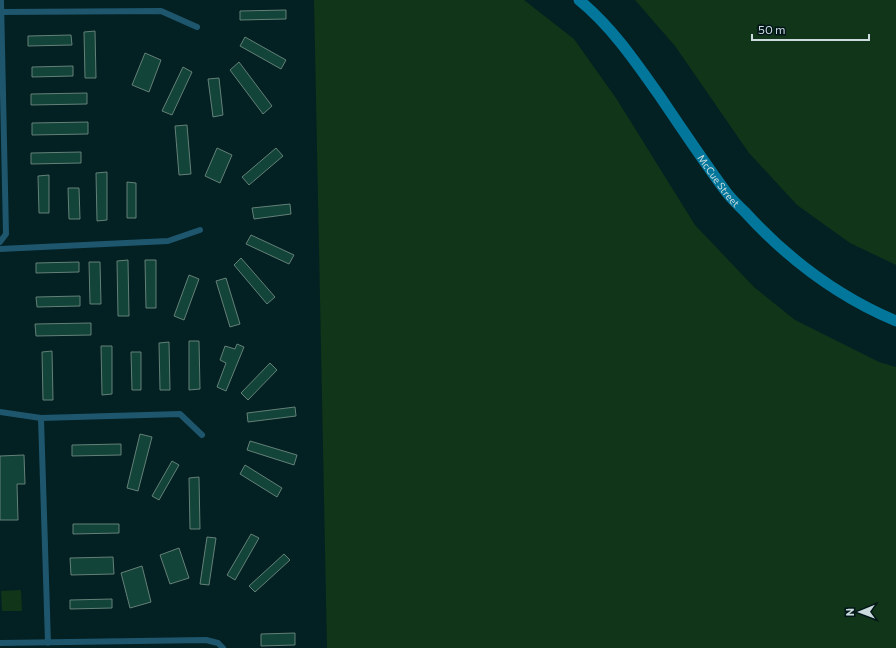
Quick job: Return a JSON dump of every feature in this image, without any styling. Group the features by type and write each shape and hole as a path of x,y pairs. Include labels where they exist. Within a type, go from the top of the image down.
{"main road":[{"name":"McCue Street","path":"579,0 587,6 616,38 646,76 726,191 760,229 796,260 835,289 876,313 896,321"}],"lane":[{"path":"0,242 6,234 1,0"},
{"path":"1,12 161,11 197,27"},
{"path":"0,249 168,241 200,230"},
{"path":"0,412 41,418 180,414 202,434"},
{"path":"41,418 48,643"},
{"path":"2,645 206,640 218,643 223,648"}],"green space":[{"path":"314,0 524,0 574,39 616,98 695,225 754,287 795,320 879,362 896,367 896,648 327,648"},
{"path":"635,0 896,0 896,265 850,243 797,205 749,153 675,46"},
{"path":"21,590 22,611 2,611 1,591"}],"building":[{"path":"286,10 286,19 240,20 240,11"},
{"path":"95,31 96,78 85,78 84,32"},
{"path":"71,35 72,45 28,46 28,36"},
{"path":"245,37 286,60 281,69 240,46"},
{"path":"145,53 161,60 149,92 132,85"},
{"path":"239,62 272,106 263,114 230,70"},
{"path":"73,66 73,76 32,77 32,67"},
{"path":"183,67 192,72 172,115 162,111"},
{"path":"219,78 223,115 213,117 208,79"},
{"path":"87,93 87,104 31,105 31,94"},
{"path":"88,122 88,134 32,135 32,123"},
{"path":"187,125 191,174 179,175 175,126"},
{"path":"217,148 232,155 220,183 205,176"},
{"path":"276,148 283,156 249,185 242,177"},
{"path":"81,152 81,163 31,164 31,153"},
{"path":"107,172 107,220 97,221 96,173"},
{"path":"49,175 49,213 39,213 38,176"},
{"path":"127,182 136,183 136,218 127,218"},
{"path":"68,188 79,188 80,219 69,219"},
{"path":"290,204 291,214 254,219 252,208"},
{"path":"251,235 294,255 289,264 246,244"},
{"path":"241,258 275,297 267,304 234,265"},
{"path":"128,260 129,316 118,316 117,261"},
{"path":"145,260 156,260 156,308 146,308"},
{"path":"79,262 79,272 36,273 36,263"},
{"path":"89,262 100,262 101,304 90,304"},
{"path":"189,275 199,279 184,320 174,316"},
{"path":"226,278 240,324 230,327 216,281"},
{"path":"80,296 80,306 37,307 36,297"},
{"path":"91,323 91,335 36,336 35,324"},
{"path":"189,341 199,341 200,389 189,390"},
{"path":"169,342 170,390 160,390 159,343"},
{"path":"237,344 244,347 226,391 217,387 226,363 220,360 225,346 235,349"},
{"path":"101,346 112,346 112,394 102,395"},
{"path":"52,351 53,400 43,400 42,352"},
{"path":"131,352 141,352 141,390 132,390"},
{"path":"270,363 277,370 248,400 241,393"},
{"path":"295,407 296,416 248,422 247,413"},
{"path":"140,434 152,437 138,491 127,488"},
{"path":"250,441 297,455 294,465 247,450"},
{"path":"121,444 121,455 72,456 72,445"},
{"path":"24,455 25,484 17,484 18,520 0,520 0,456"},
{"path":"172,461 179,465 159,500 152,496"},
{"path":"245,465 282,488 277,497 240,474"},
{"path":"199,477 200,529 190,529 189,478"},
{"path":"73,524 119,524 119,533 73,534"},
{"path":"251,534 259,538 235,580 227,575"},
{"path":"207,537 216,538 209,585 200,584"},
{"path":"179,548 189,578 170,584 160,555"},
{"path":"284,554 290,560 255,592 249,586"},
{"path":"113,557 114,574 71,575 70,558"},
{"path":"142,566 151,602 130,608 121,573"},
{"path":"112,599 112,608 70,609 70,600"},
{"path":"295,633 295,645 261,646 261,634"}]}
